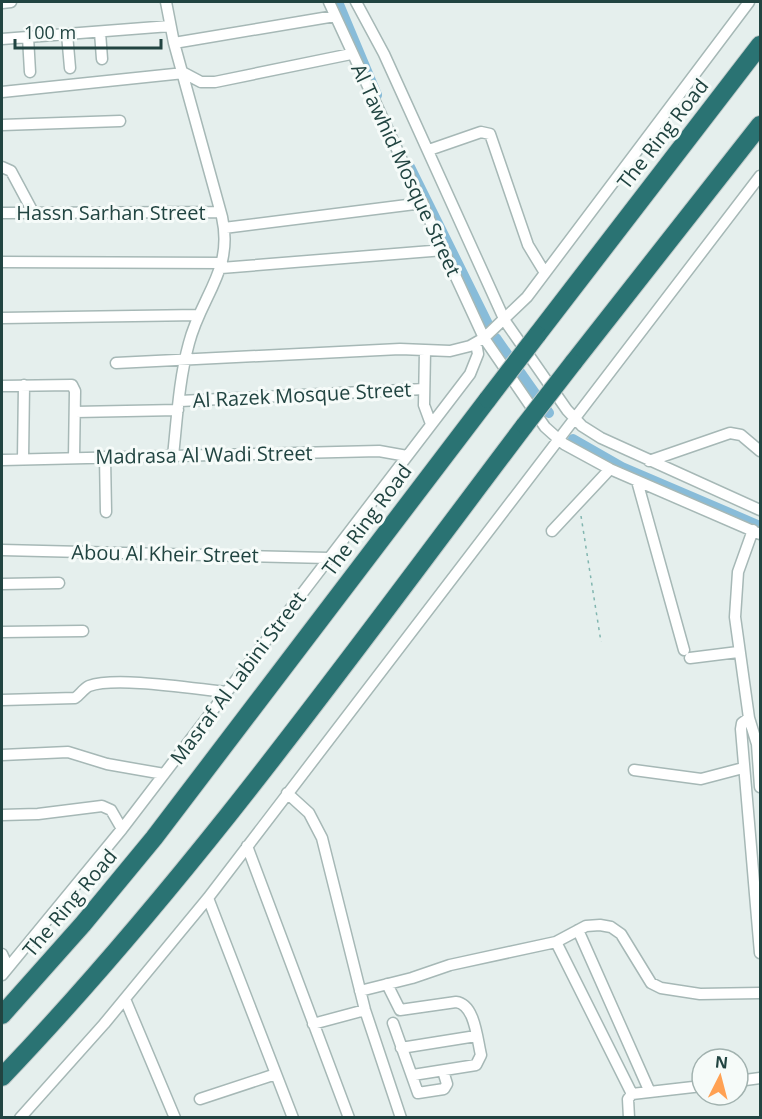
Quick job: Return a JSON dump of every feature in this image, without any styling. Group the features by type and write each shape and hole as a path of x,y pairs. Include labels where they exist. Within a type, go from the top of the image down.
{"highway":[{"name":"The Ring Road","path":"2,1015 154,838 760,45"},
{"path":"2,1077 103,968 183,872 525,425 760,125"}],"street":[{"path":"2,3 11,2"},
{"path":"166,2 174,43 224,228 221,265 192,332 173,456"},
{"name":"Al Tawhid Mosque Street","path":"329,2 351,54 444,250 480,341 544,427 556,439"},
{"name":"Al Tawhid Mosque Street","path":"356,2 384,54 429,150 505,321 573,418"},
{"path":"116,363 400,350 450,351 480,341 505,321 545,273 749,2"},
{"path":"174,43 335,16"},
{"path":"2,39 170,26"},
{"path":"100,32 102,59"},
{"path":"67,34 70,68"},
{"path":"28,37 30,72"},
{"path":"2,92 184,74 201,82 215,82 351,54"},
{"path":"2,125 120,120"},
{"path":"429,150 481,132 490,134 528,245 545,273"},
{"path":"2,167 11,171 34,214"},
{"path":"20,1118 125,999 208,898 556,439 760,176"},
{"path":"224,228 423,203"},
{"name":"Hassn Sarhan Street","path":"2,213 220,212"},
{"path":"2,262 221,265 444,250"},
{"path":"2,318 199,315"},
{"name":"Masraf Al Labini Street","path":"5,971 122,829 474,368 480,341"},
{"path":"425,351 424,405 431,424"},
{"path":"23,459 24,385"},
{"path":"2,386 72,385 75,390 74,458"},
{"name":"Al Razek Mosque Street","path":"75,412 424,389"},
{"path":"573,418 602,438 760,510"},
{"path":"649,461 730,433 741,435 760,451"},
{"path":"556,439 637,482 757,532 742,558 735,587 738,652 749,718 757,744 760,788"},
{"name":"Madrasa Al Wadi Street","path":"2,460 379,451 407,456"},
{"path":"105,458 106,512"},
{"path":"552,531 610,469"},
{"path":"637,482 687,654 738,652"},
{"name":"Abou Al Kheir Street","path":"2,550 329,558"},
{"path":"2,584 58,583"},
{"path":"2,632 83,631"},
{"path":"2,700 75,698 88,687 106,684 141,683 226,693"},
{"path":"749,718 741,726 760,953"},
{"path":"2,755 68,752 107,764 164,774"},
{"path":"634,770 701,779 743,768"},
{"path":"287,793 309,813 322,838 365,1010 401,1118"},
{"path":"2,815 38,814 102,806 111,810 122,829"},
{"path":"247,846 349,1118"},
{"path":"208,898 293,1118"},
{"path":"360,991 450,965 556,942 578,930 600,925 611,927 621,934 651,983 661,988 700,994 760,993"},
{"path":"578,930 649,1090"},
{"path":"556,942 632,1094"},
{"path":"2,954 5,971"},
{"path":"387,984 396,1006 403,1010 462,1002 469,1009 481,1055 476,1065 412,1075"},
{"path":"125,999 175,1118"},
{"path":"314,1024 365,1010"},
{"path":"393,1023 417,1090 421,1094 444,1089 447,1084 443,1071"},
{"path":"401,1048 476,1036"},
{"path":"200,1099 276,1074"},
{"path":"629,1118 628,1098 632,1094 649,1090 690,1087"}],"path":[{"path":"579,500 601,642"}],"waterway":[{"path":"338,2 377,95"},
{"path":"410,167 490,328"},
{"path":"496,338 549,413"},
{"path":"573,439 622,467 760,526"}]}
